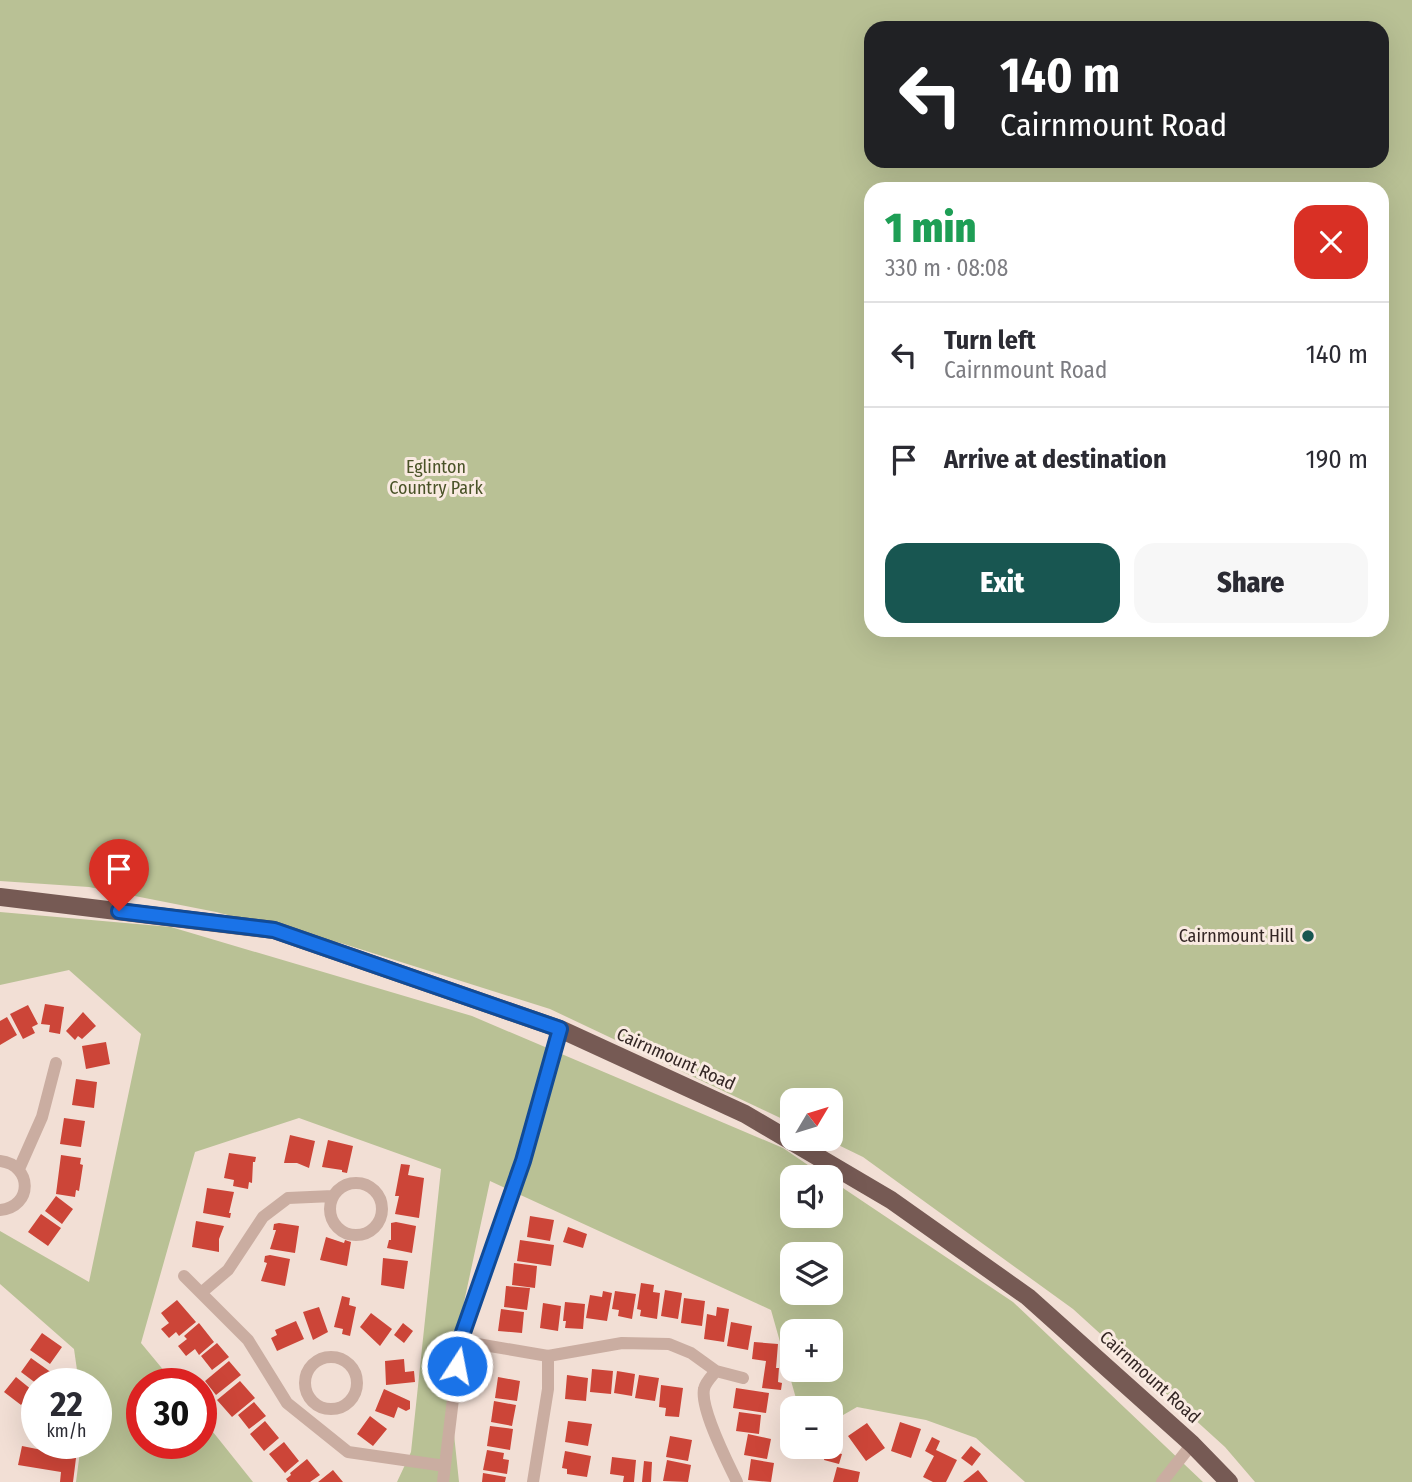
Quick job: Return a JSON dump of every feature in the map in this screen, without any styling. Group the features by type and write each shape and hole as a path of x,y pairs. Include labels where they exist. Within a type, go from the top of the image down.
{"main road":[{"name":"Cairnmount Road","path":"0,897 274,930 560,1029 745,1114 891,1200 1028,1297 1192,1444 1229,1482"}],"street":[{"path":"443,1482 460,1341 523,1161 560,1029"},
{"path":"19,1169 42,1118 56,1063"},
{"path":"0,1161 19,1169 25,1189 15,1206 0,1210"},
{"path":"201,1293 228,1270 263,1217 288,1198 333,1196 345,1185 362,1184 369,1187 380,1200 382,1208 377,1223 363,1234 346,1233 333,1222 330,1204 333,1196"},
{"path":"184,1276 248,1340 287,1404 348,1452 445,1466"},
{"path":"460,1341 548,1356 622,1343 669,1344 691,1353 716,1371 743,1378"},
{"path":"533,1482 548,1389 548,1356"},
{"path":"327,1357 345,1361 356,1375 356,1390 352,1399 338,1408 319,1406 306,1393 306,1374 310,1366 327,1357"},
{"path":"716,1371 704,1387 703,1400 731,1480"},
{"path":"287,1404 306,1393"},
{"path":"1162,1482 1192,1444"}],"green space":[{"name":"Eglinton Country Park","path":"0,0 1412,0 1412,1482 1255,1482 1225,1447 1073,1309 863,1157 844,1148 844,1088 780,1088 780,1118 550,1009 344,944 216,912 89,887 0,881"},
{"path":"0,912 171,927 472,1016 780,1147 780,1152 789,1152 808,1165 780,1165 780,1228 843,1228 843,1188 1013,1302 1203,1482 1025,1482 976,1438 926,1420 857,1407 843,1415 843,1396 795,1396 791,1382 843,1382 843,1319 780,1319 780,1342 771,1310 490,1181 448,1377 459,1482 397,1482 411,1452 441,1169 299,1118 195,1152 141,1343 162,1368 126,1368 126,1459 217,1459 217,1437 253,1482 76,1482 79,1459 112,1459 112,1368 77,1368 74,1349 0,1284 0,1231 89,1282 141,1034 69,970 0,985"}],"building":[{"path":"45,1004 64,1007 60,1034 49,1032 50,1025 41,1024"},
{"path":"28,1005 38,1024 32,1027 35,1033 23,1039 10,1014"},
{"path":"83,1012 96,1026 82,1039 78,1036 75,1040 66,1031"},
{"path":"7,1017 17,1035 0,1045 0,1021"},
{"path":"106,1042 110,1064 86,1069 82,1046"},
{"path":"76,1079 97,1082 94,1108 72,1105"},
{"path":"64,1118 85,1121 81,1147 60,1144"},
{"path":"290,1135 315,1141 309,1168 297,1163 284,1163"},
{"path":"328,1140 353,1146 347,1173 322,1167"},
{"path":"229,1153 256,1157 253,1162 252,1183 249,1182 248,1189 233,1186 234,1180 224,1178"},
{"path":"61,1155 81,1158 80,1164 83,1165 79,1191 76,1190 75,1197 56,1194"},
{"path":"401,1164 410,1165 408,1175 424,1178 419,1218 395,1214 399,1196 395,1196"},
{"path":"207,1188 234,1192 230,1218 203,1213"},
{"path":"56,1196 73,1209 62,1224 45,1211"},
{"path":"41,1214 61,1228 48,1246 28,1232"},
{"path":"530,1216 554,1220 550,1241 527,1237"},
{"path":"196,1221 224,1226 219,1239 219,1252 192,1247"},
{"path":"391,1223 416,1226 412,1253 387,1248 391,1240"},
{"path":"274,1224 299,1226 295,1253 270,1249 276,1230 273,1230"},
{"path":"568,1227 587,1234 583,1248 563,1242"},
{"path":"326,1237 344,1243 345,1240 351,1242 347,1266 320,1260"},
{"path":"520,1240 554,1245 551,1266 517,1261"},
{"path":"265,1256 290,1259 285,1286 261,1281 267,1263 264,1262"},
{"path":"383,1258 408,1261 404,1289 381,1285"},
{"path":"514,1263 537,1266 535,1288 512,1285"},
{"path":"641,1283 654,1285 653,1292 660,1293 657,1319 640,1316 641,1310 637,1309"},
{"path":"506,1286 530,1288 527,1310 504,1307"},
{"path":"665,1290 682,1293 678,1319 661,1316"},
{"path":"603,1291 612,1293 607,1321 586,1318 590,1295 602,1297"},
{"path":"615,1291 636,1294 632,1319 618,1316 619,1310 612,1309"},
{"path":"342,1296 350,1298 349,1305 356,1307 350,1336 342,1334 343,1329 334,1327"},
{"path":"684,1298 705,1301 702,1326 681,1323"},
{"path":"177,1300 196,1322 179,1336 176,1332 169,1338 161,1329 169,1323 161,1313"},
{"path":"565,1302 585,1304 583,1329 565,1328"},
{"path":"543,1303 561,1306 558,1331 540,1328"},
{"path":"319,1307 328,1332 313,1340 303,1312"},
{"path":"717,1307 729,1309 724,1342 704,1339 707,1314 716,1316"},
{"path":"501,1309 524,1312 522,1333 498,1331"},
{"path":"371,1313 392,1329 380,1346 360,1327"},
{"path":"296,1321 304,1339 277,1351 271,1338 277,1335 275,1330"},
{"path":"731,1322 752,1326 748,1350 727,1346"},
{"path":"199,1323 214,1342 199,1355 195,1349 186,1356 178,1346 187,1339 184,1336"},
{"path":"403,1323 413,1331 404,1343 394,1335"},
{"path":"42,1333 62,1347 50,1364 30,1350"},
{"path":"754,1342 778,1344 776,1368 779,1368 778,1382 782,1383 781,1390 762,1388 766,1361 752,1359"},
{"path":"217,1343 229,1357 215,1368 210,1368 201,1356"},
{"path":"31,1358 45,1368 24,1368"},
{"path":"404,1359 405,1372 414,1371 415,1382 386,1385 385,1361"},
{"path":"229,1361 241,1375 217,1394 217,1371"},
{"path":"592,1369 613,1371 611,1394 590,1392"},
{"path":"617,1371 635,1374 632,1396 614,1393"},
{"path":"567,1375 588,1378 586,1401 565,1399"},
{"path":"639,1375 659,1378 655,1401 635,1398"},
{"path":"16,1377 21,1381 21,1405 4,1392"},
{"path":"498,1377 520,1381 517,1401 495,1398"},
{"path":"240,1381 255,1398 232,1417 217,1400"},
{"path":"661,1385 683,1388 679,1417 665,1416 666,1408 659,1407"},
{"path":"736,1388 769,1393 766,1413 733,1408"},
{"path":"384,1389 410,1401 410,1409 406,1411 398,1407 394,1418 375,1411"},
{"path":"494,1401 516,1405 512,1426 491,1422"},
{"path":"254,1402 266,1416 249,1429 238,1415"},
{"path":"739,1412 761,1415 759,1434 736,1431"},
{"path":"370,1416 387,1429 373,1446 357,1434"},
{"path":"265,1421 279,1438 264,1451 250,1434"},
{"path":"568,1421 592,1424 588,1446 565,1442"},
{"path":"900,1422 921,1429 911,1458 891,1451"},
{"path":"867,1423 885,1448 866,1461 848,1436"},
{"path":"490,1426 513,1429 510,1450 487,1446"},
{"path":"748,1434 771,1439 767,1459 744,1455"},
{"path":"670,1436 692,1440 688,1461 666,1457"},
{"path":"932,1437 940,1441 936,1450 957,1460 946,1482 933,1482 923,1477 934,1456 925,1451"},
{"path":"284,1442 299,1461 285,1473 269,1454"},
{"path":"971,1446 981,1454 972,1466 961,1458"},
{"path":"487,1450 504,1453 503,1459 509,1460 507,1474 483,1470"},
{"path":"21,1451 21,1459 76,1459 73,1482 60,1482 61,1472 18,1465"},
{"path":"565,1451 591,1456 587,1477 567,1474 567,1469 562,1468"},
{"path":"612,1457 636,1460 634,1482 623,1482 624,1476 610,1474"},
{"path":"307,1459 320,1475 310,1482 288,1482 286,1479 290,1473"},
{"path":"751,1459 774,1463 771,1482 748,1480"},
{"path":"824,1459 840,1459 839,1464"},
{"path":"667,1460 691,1465 688,1482 663,1481"},
{"path":"644,1461 652,1462 651,1482 642,1482"},
{"path":"837,1467 860,1472 858,1482 833,1482"},
{"path":"333,1470 343,1482 318,1482"},
{"path":"978,1470 988,1482 963,1482"},
{"path":"483,1473 506,1477 505,1482 482,1482"}],"place":[{"name":"Cairnmount Hill","path":"1308,936"}],"route":[{"path":"119,911 274,930 560,1029 523,1161 460,1341 457,1366"}]}
